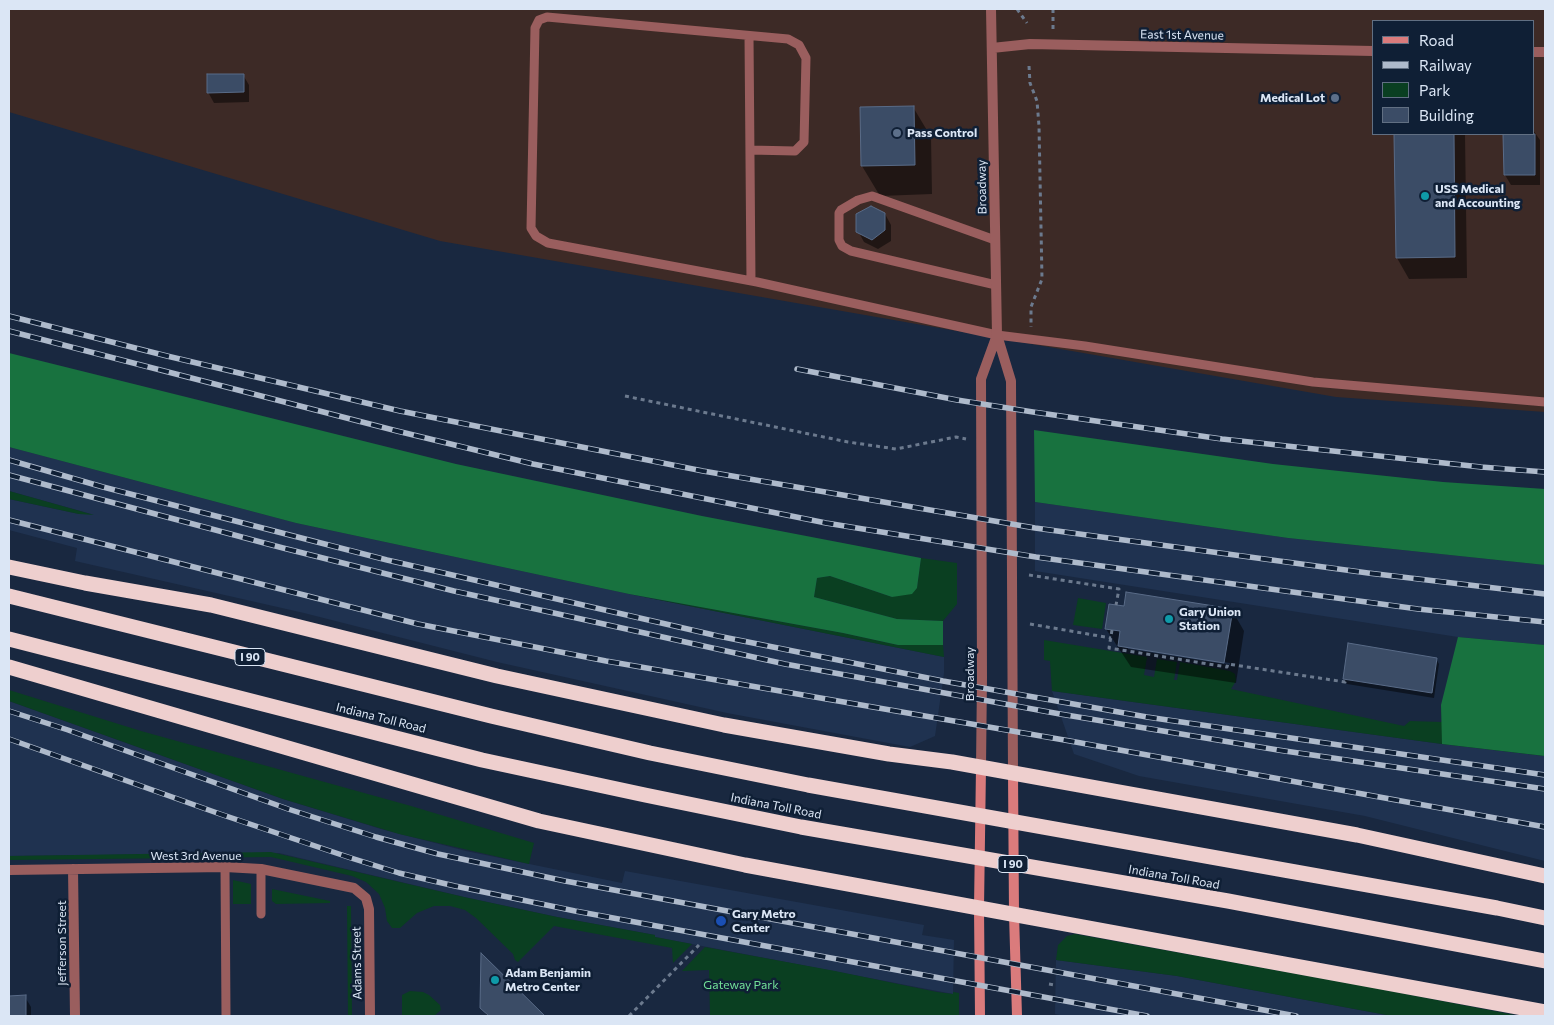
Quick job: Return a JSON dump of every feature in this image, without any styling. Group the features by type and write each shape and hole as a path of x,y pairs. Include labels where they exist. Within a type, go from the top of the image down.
{"highway":[{"path":"9,566 85,583 212,605 497,676 724,725 889,754 1013,773 1357,835 1545,876"},
{"name":"I 90","path":"9,596 491,716 650,753 808,785 1488,906 1545,918"},
{"name":"Indiana Toll Road","path":"9,639 482,760 645,795 801,827 1228,901 1545,961"},
{"path":"9,667 539,821 745,865 1545,1012"}],"main road":[{"name":"Broadway","path":"980,1016 981,768"},
{"name":"Broadway","path":"1013,773 1017,1016"}],"street":[{"name":"Broadway","path":"991,9 997,335 1011,381 1013,773"},
{"name":"East 1st Avenue","path":"992,48 1030,44 1372,51"},
{"name":"Broadway","path":"981,768 981,379 997,335"},
{"name":"West 3rd Avenue","path":"9,870 225,867 261,869 354,888 366,898 369,909"},
{"name":"Jefferson Street","path":"74,869 75,1016"},
{"name":"Adams Street","path":"369,909 370,1016"}],"lane":[{"path":"750,150 795,151 804,142 806,58 799,45 788,39 547,17 539,20 535,28 531,228 536,236 548,243 751,281 997,335 1085,346 1313,382 1545,402"},
{"path":"749,36 751,281"},
{"path":"995,240 872,196 858,200 839,213 838,240 842,246 851,250 996,285"},
{"path":"225,867 226,1016"},
{"path":"261,869 261,914"}],"path":[{"path":"1017,9 1027,23"},
{"path":"1053,9 1053,29"},
{"path":"1029,66 1030,83 1037,101 1039,126 1042,279 1031,307 1031,340"},
{"path":"625,396 848,442 896,449 956,437 982,441"},
{"path":"1029,575 1119,589 1116,605"},
{"path":"1030,624 1111,638"},
{"path":"1112,630 1109,648 1228,667 1228,664 1345,682 1346,680"},
{"path":"629,1016 698,945"},
{"path":"1049,984 1056,985"}],"shaded area":[{"path":"9,9 1545,9 1545,412 1336,397 440,241 9,112"},
{"path":"9,447 296,523 629,594 944,657 944,673 935,736 910,747 727,713 497,662 304,613 75,561 77,548 9,530 9,499 79,514 91,514 9,491"},
{"path":"1035,502 1288,538 1545,565 1545,645 1458,637 1035,571"},
{"path":"1052,691 1442,744 1545,756 1545,861 1365,816 1139,776 1074,754"},
{"path":"9,701 283,799 381,829 466,851 622,883 625,871 924,925 922,935 954,940 953,994 557,917 279,853 9,856"},
{"path":"1056,960 1177,976 1392,1016 1065,1016 1055,1014"}],"green space":[{"path":"9,353 456,464 702,516 921,558 917,588 912,594 892,597 830,576 817,578 814,597 897,619 943,621 943,645 898,645 843,633 629,594 296,523 9,447"},
{"path":"1034,430 1273,464 1443,482 1545,489 1545,565 1288,538 1035,502"},
{"path":"9,491 94,515 79,514 9,499"},
{"path":"921,558 957,563 957,604 943,621 897,619 814,597 817,578 830,576 892,597 917,588"},
{"path":"629,594 843,633 898,645 943,645 944,657"},
{"path":"1078,598 1106,603 1102,629 1073,625"},
{"path":"1458,637 1545,645 1545,756 1442,744 1441,705"},
{"path":"1044,640 1147,657 1144,675 1154,677 1157,659 1177,662 1174,680 1177,680 1180,662 1230,671 1235,674 1236,681 1231,689 1404,726 1410,721 1442,722 1441,705 1545,710 1545,756 1442,744 1052,691 1050,661 1044,660"},
{"path":"9,690 141,731 411,806 534,843 529,864 399,834 283,799 9,701"},
{"path":"271,852 464,897 692,944 673,963 672,948 554,926 518,962 513,954 476,918 465,910 450,906 434,906 417,913 400,928 392,928 387,921 385,908 379,894 366,882 352,876 271,857 9,860 9,856"},
{"path":"233,880 251,884 251,904 233,904"},
{"path":"272,889 330,901 330,903 276,904 272,901"},
{"path":"347,906 351,906 352,1016 348,1016"},
{"path":"1075,934 1520,1016 1392,1016 1177,976 1056,960 1058,945 1067,936"},
{"name":"Gateway Park","path":"705,947 937,992 959,993 959,1016 710,1016 709,970 682,971"},
{"path":"410,991 423,992 429,995 440,1005 441,1010 434,1016 402,1016 402,995"}],"building":[{"path":"207,74 244,74 244,92 207,93"},
{"name":"Pass Control","path":"914,106 915,165 861,166 860,107"},
{"path":"1535,134 1535,175 1504,175 1503,135"},
{"name":"USS Medical and Accounting","path":"1394,135 1454,135 1455,257 1396,258"},
{"path":"871,206 885,213 885,230 872,240 856,232 856,214"},
{"name":"Gary Union Station","path":"1126,592 1233,609 1224,663 1118,646 1120,631 1105,629 1109,604 1124,606"},
{"path":"1348,643 1437,658 1432,693 1343,679"},
{"name":"Adam Benjamin Metro Center","path":"481,953 545,1016 489,1016 480,1008"},
{"path":"26,995 26,1016 9,1016 9,996"}],"railway":[{"path":"9,316 167,356 400,411 703,471 1035,528 1368,573 1545,594"},
{"path":"9,331 533,464 826,523 1036,557 1418,609 1545,622"},
{"path":"797,369 957,400 1222,439 1481,467 1545,472"},
{"path":"9,460 103,487 387,560 718,636 943,681 1147,717 1545,775"},
{"path":"9,475 283,548 454,591 785,664 1060,714 1278,750 1545,789"},
{"path":"9,520 418,624 606,661 1070,741 1545,827"},
{"path":"9,711 68,730 288,809 376,837 438,854 565,881 1296,1016"},
{"path":"9,739 220,814 399,873 575,911 1147,1016"}],"place":[{"name":"Medical Lot","path":"1335,98"},
{"name":"Pass Control","path":"897,133"},
{"name":"USS Medical and Accounting","path":"1425,196"},
{"name":"Gary Union Station","path":"1169,619"},
{"name":"Gary Metro Center","path":"721,921"},
{"name":"Adam Benjamin Metro Center","path":"495,980"}]}
